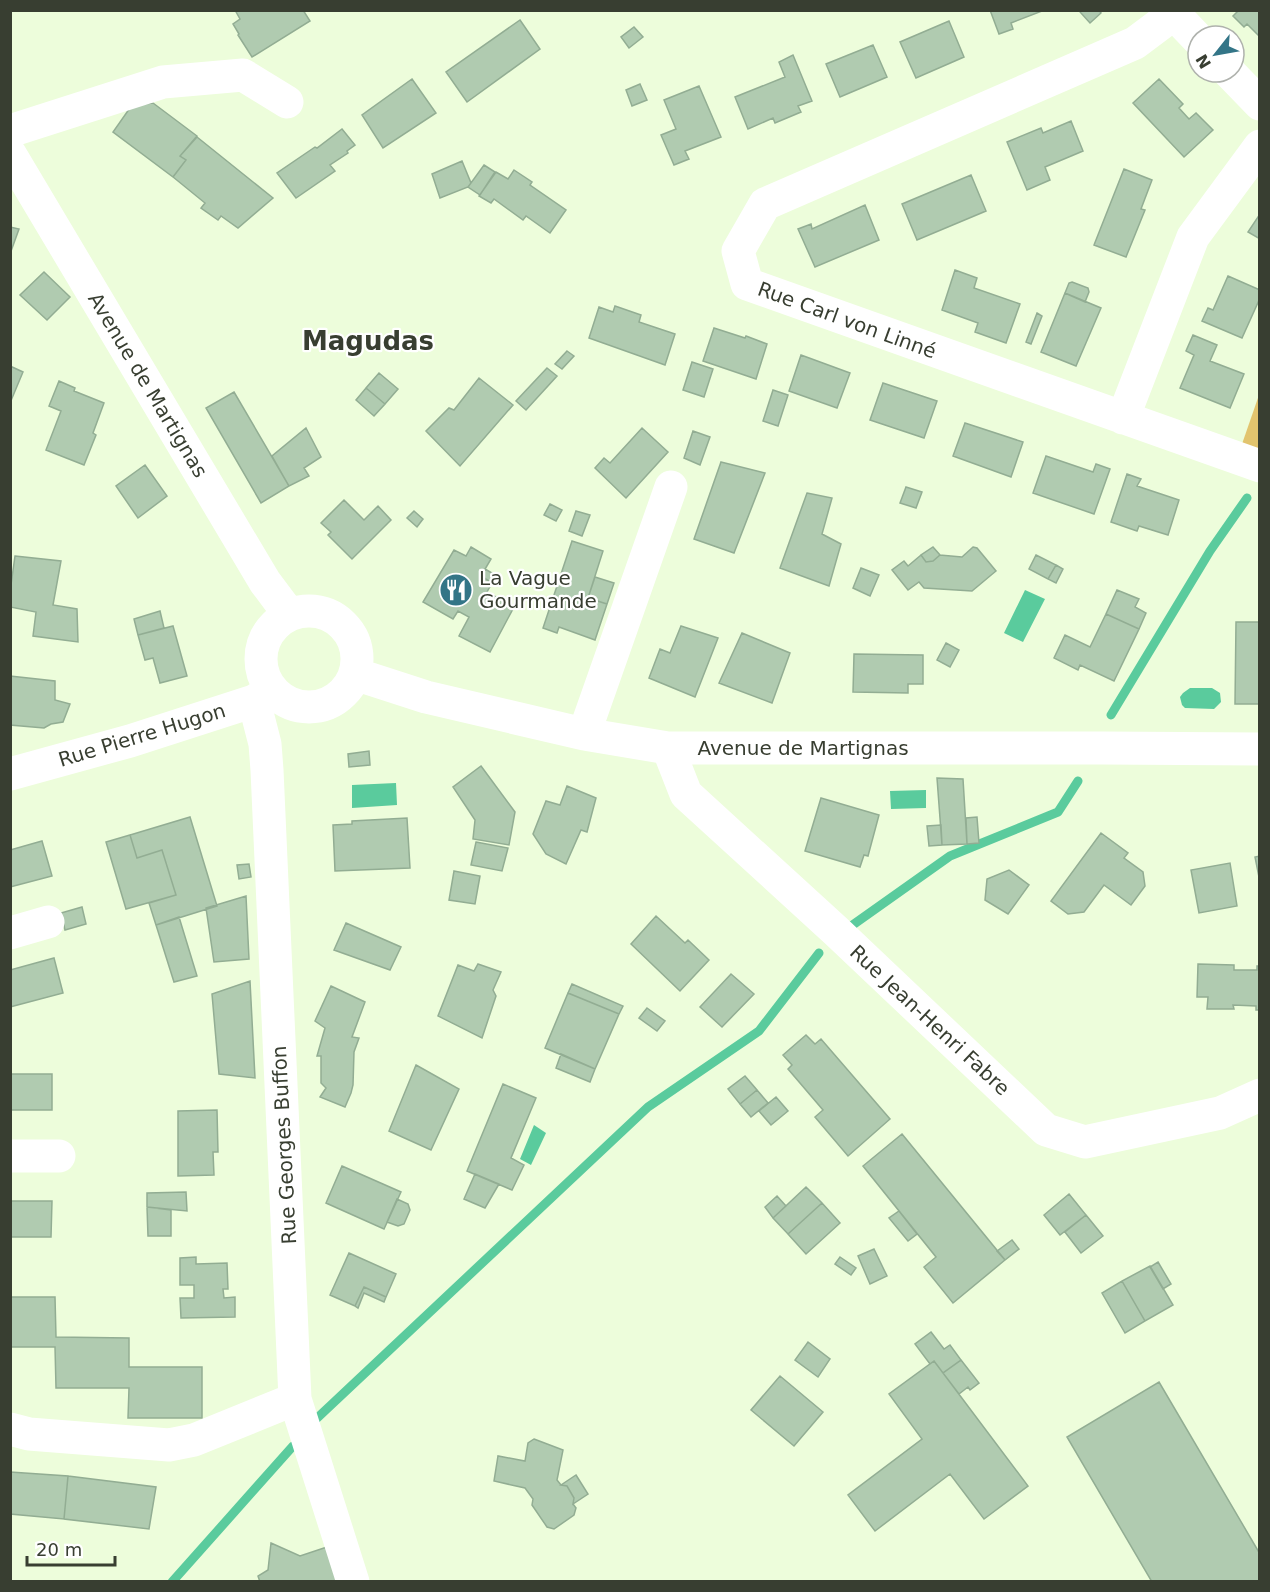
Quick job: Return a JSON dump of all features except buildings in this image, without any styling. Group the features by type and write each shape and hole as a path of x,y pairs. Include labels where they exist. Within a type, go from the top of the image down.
{"street":[{"name":"Rue Carl von Linné","path":"1177,13 1135,43 765,204 738,251 747,284 1260,466"},
{"path":"11,151 163,82 243,75 287,102"},
{"path":"1241,84 1260,104"},
{"path":"1123,418 1193,237 1260,146"},
{"name":"Avenue de Martignas","path":"11,151 265,582 289,614"},
{"path":"584,734 670,487"},
{"path":"305,610 320,611 335,618 347,628 355,642 358,658 356,674 349,687 338,698 326,705 311,708 296,706 262,695 264,677 261,662 262,647 267,633 276,622 289,614 305,610"},
{"name":"Avenue de Martignas","path":"356,674 426,696 584,734 669,748 1260,749"},
{"name":"Rue Pierre Hugon","path":"10,774 130,741 262,695"},
{"name":"Rue Georges Buffon","path":"262,695 295,1399 353,1581"},
{"name":"Rue Jean-Henri Fabre","path":"669,748 686,794 836,931 1046,1130 1085,1142 1220,1113 1260,1095"},
{"path":"10,933 48,922"},
{"path":"10,1156 59,1156"},
{"path":"10,1429 29,1434 169,1445 194,1440 295,1399"}],"shaded area":[{"path":"1259,395 1259,450 1242,444"},
{"path":"1025,590 1045,599 1023,642 1004,633"},
{"path":"1190,688 1212,688 1220,693 1221,702 1214,709 1185,708 1180,697"},
{"path":"396,783 397,805 352,808 352,785"},
{"path":"926,790 926,808 891,809 890,791"},
{"path":"534,1125 546,1133 531,1165 520,1159"}],"waterway":[{"path":"1111,715 1210,551 1247,498"},
{"path":"847,929 950,856 1058,812 1078,781"},
{"path":"314,1421 648,1107 759,1031 819,953"},
{"path":"172,1582 293,1446"}],"place":[{"name":"La Vague Gourmande","path":"456,590"}],"district":[{"name":"Magudas","path":"368,341"}]}
